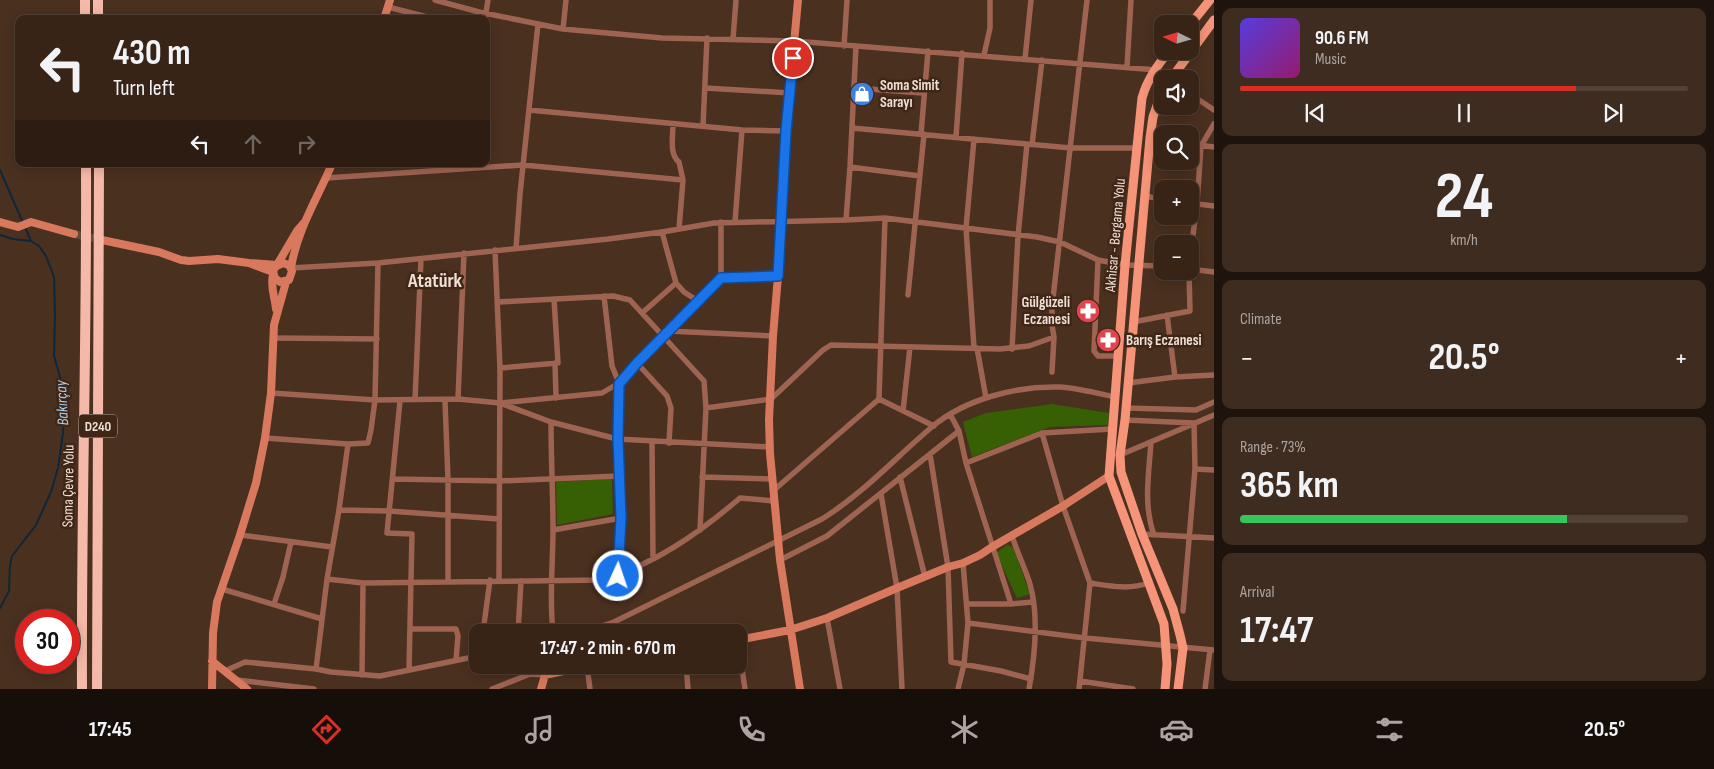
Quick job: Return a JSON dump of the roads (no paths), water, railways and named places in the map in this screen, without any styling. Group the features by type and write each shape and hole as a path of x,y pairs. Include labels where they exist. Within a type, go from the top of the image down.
{"highway":[{"path":"84,0 85,15"},
{"path":"98,0 98,15"},
{"name":"Soma Çevre Yolu","path":"82,689 81,585 86,167"},
{"name":"Soma Çevre Yolu","path":"98,689 99,167"}],"main road":[{"path":"1198,15 1210,0"},
{"path":"1178,70 1214,20"},
{"name":"Akhisar - Bergama Yolu","path":"1156,70 1163,60"},
{"name":"Akhisar - Bergama Yolu","path":"1154,72 1142,98 1136,148 1109,476 1164,624 1167,664 1165,689"},
{"name":"Akhisar - Bergama Yolu","path":"1154,113 1144,196 1126,420 1120,455 1121,472 1142,534 1173,609 1183,648 1178,689"}],"street":[{"path":"435,0 482,15"},
{"path":"485,15 488,0"},
{"path":"563,29 566,0"},
{"path":"733,39 736,0"},
{"path":"798,0 786,131 782,220 773,336 770,447 780,560 800,689"},
{"path":"844,46 847,0"},
{"path":"984,55 990,28 990,0"},
{"path":"1025,59 1031,0"},
{"path":"1052,372 1054,337 1052,307 1088,0"},
{"path":"1127,67 1132,0"},
{"path":"389,4 423,15"},
{"path":"490,17 563,29 643,37 794,41 1156,70"},
{"path":"516,248 538,24"},
{"path":"703,126 707,38"},
{"path":"846,220 856,46"},
{"path":"908,295 920,176 923,92 928,51"},
{"path":"956,137 962,54"},
{"path":"1012,349 1018,236 1042,60"},
{"path":"705,88 790,93"},
{"path":"855,88 923,92"},
{"path":"1199,100 1214,110"},
{"path":"529,110 742,130 786,131"},
{"path":"673,124 673,153 674,158 679,162 683,180 679,229"},
{"path":"1196,180 1201,146 1214,124"},
{"path":"852,128 1071,148 1136,148"},
{"path":"735,222 742,130"},
{"path":"1150,138 1154,139"},
{"path":"974,139 966,228 975,348 986,398"},
{"path":"1201,146 1214,147"},
{"path":"490,166 524,165 683,180"},
{"path":"276,313 286,282 291,278 293,255 304,223 331,167"},
{"path":"326,178 464,167"},
{"path":"850,167 920,176"},
{"path":"1144,196 1154,197"},
{"path":"1199,204 1214,206"},
{"path":"774,490 879,399 885,218"},
{"path":"102,240 159,252 181,260 213,259 277,265 283,263 291,268 421,259 662,232 721,222 885,218 916,220 1060,242 1098,260 1125,265 1154,266"},
{"path":"0,222 18,227 30,222 74,234"},
{"path":"721,222 721,278"},
{"path":"212,689 213,633 217,602 256,483 265,438 271,393 276,313 275,297 272,288 273,274 297,230 304,223"},
{"path":"662,232 676,283 684,292 698,301"},
{"path":"495,250 500,368 499,580"},
{"path":"458,399 464,253"},
{"path":"415,400 421,259"},
{"path":"1098,260 1094,351 1098,356 1118,356"},
{"path":"250,263 273,274 277,280 286,282"},
{"path":"265,438 348,444 368,443 372,430 375,400 378,263"},
{"path":"1199,271 1214,272"},
{"path":"271,393 375,400 458,399 500,403 602,393 619,384 637,363 721,278 778,276"},
{"path":"1133,322 1190,311 1189,280"},
{"path":"642,313 676,283"},
{"path":"604,296 612,366 619,384 618,439 621,518 618,576"},
{"path":"498,302 613,296 630,300 666,334 704,381 706,408 700,530"},
{"path":"500,368 558,363 554,299"},
{"path":"1167,315 1175,377"},
{"path":"666,334 773,336"},
{"path":"706,408 771,399 831,344 1012,349 1028,346 1054,337"},
{"path":"274,338 377,339"},
{"path":"903,411 910,347"},
{"path":"554,363 556,398"},
{"path":"637,363 667,396 671,408 669,443"},
{"path":"1128,383 1214,374"},
{"path":"608,624 822,519 842,506 886,470 934,426 950,414 986,398 1042,387 1060,387 1115,397"},
{"path":"879,399 934,426"},
{"path":"445,400 448,479 448,581"},
{"path":"400,401 387,534 412,534 409,670"},
{"path":"1126,408 1196,410 1214,402"},
{"path":"500,403 551,422 618,439 770,447"},
{"path":"950,414 959,431 966,463 1011,604"},
{"path":"1120,455 1214,415"},
{"path":"1126,420 1194,423"},
{"path":"551,422 553,530 552,624"},
{"path":"1183,611 1195,469 1194,423"},
{"path":"966,463 1042,433 1112,429"},
{"path":"780,560 828,536 959,431"},
{"path":"1042,433 1063,506 1090,583 1079,689"},
{"path":"652,442 653,559"},
{"path":"1152,442 1147,508 1154,534"},
{"path":"316,669 327,578 348,444"},
{"path":"930,454 948,567 951,662 1031,679"},
{"path":"1195,469 1214,470"},
{"path":"393,479 500,480 619,476"},
{"path":"747,639 790,630 827,618 948,567 963,563 1063,506 1109,476"},
{"path":"702,477 773,479"},
{"path":"900,477 925,577"},
{"path":"881,494 897,588 902,689"},
{"path":"327,578 363,583 603,580 618,576 653,559 713,521 740,498 775,501"},
{"path":"339,510 389,511 499,519"},
{"path":"553,530 621,518"},
{"path":"1142,534 1214,538"},
{"path":"240,535 332,547"},
{"path":"1012,536 1030,584 1033,602 1034,632 1029,689"},
{"path":"274,604 292,542"},
{"path":"958,689 964,664 968,623 963,563"},
{"path":"484,624 490,580"},
{"path":"518,624 521,581"},
{"path":"362,676 363,583"},
{"path":"1090,583 1116,587 1148,584"},
{"path":"222,589 322,619"},
{"path":"967,604 1033,602"},
{"path":"827,618 840,689"},
{"path":"968,623 1085,638 1212,650 1205,689"},
{"path":"410,629 456,629 458,636 456,660"},
{"path":"224,671 245,662 362,676 380,676 469,658"},
{"path":"212,661 248,689"},
{"path":"492,689 530,674 545,675 541,689"},
{"path":"589,674 590,689"},
{"path":"687,674 688,689"},
{"path":"743,674 745,689"},
{"path":"234,680 287,688 314,689"},
{"path":"1080,681 1133,689"}],"waterway":[{"name":"Bakırçay","path":"0,170 23,223"},
{"name":"Bakırçay","path":"0,608 9,591 12,556 36,525 51,492 58,468 63,433 63,387 54,356 54,277 46,256 39,246 31,241 25,227"},
{"path":"0,235 31,241"}],"tunnel":[{"path":"74,234 102,240"}],"place":[{"name":"Soma Simit Sarayı","path":"862,94"},
{"name":"Gülgüzeli Eczanesi","path":"1088,311"},
{"name":"Barış Eczanesi","path":"1108,340"}],"district":[{"name":"Atatürk","path":"435,280"}]}
